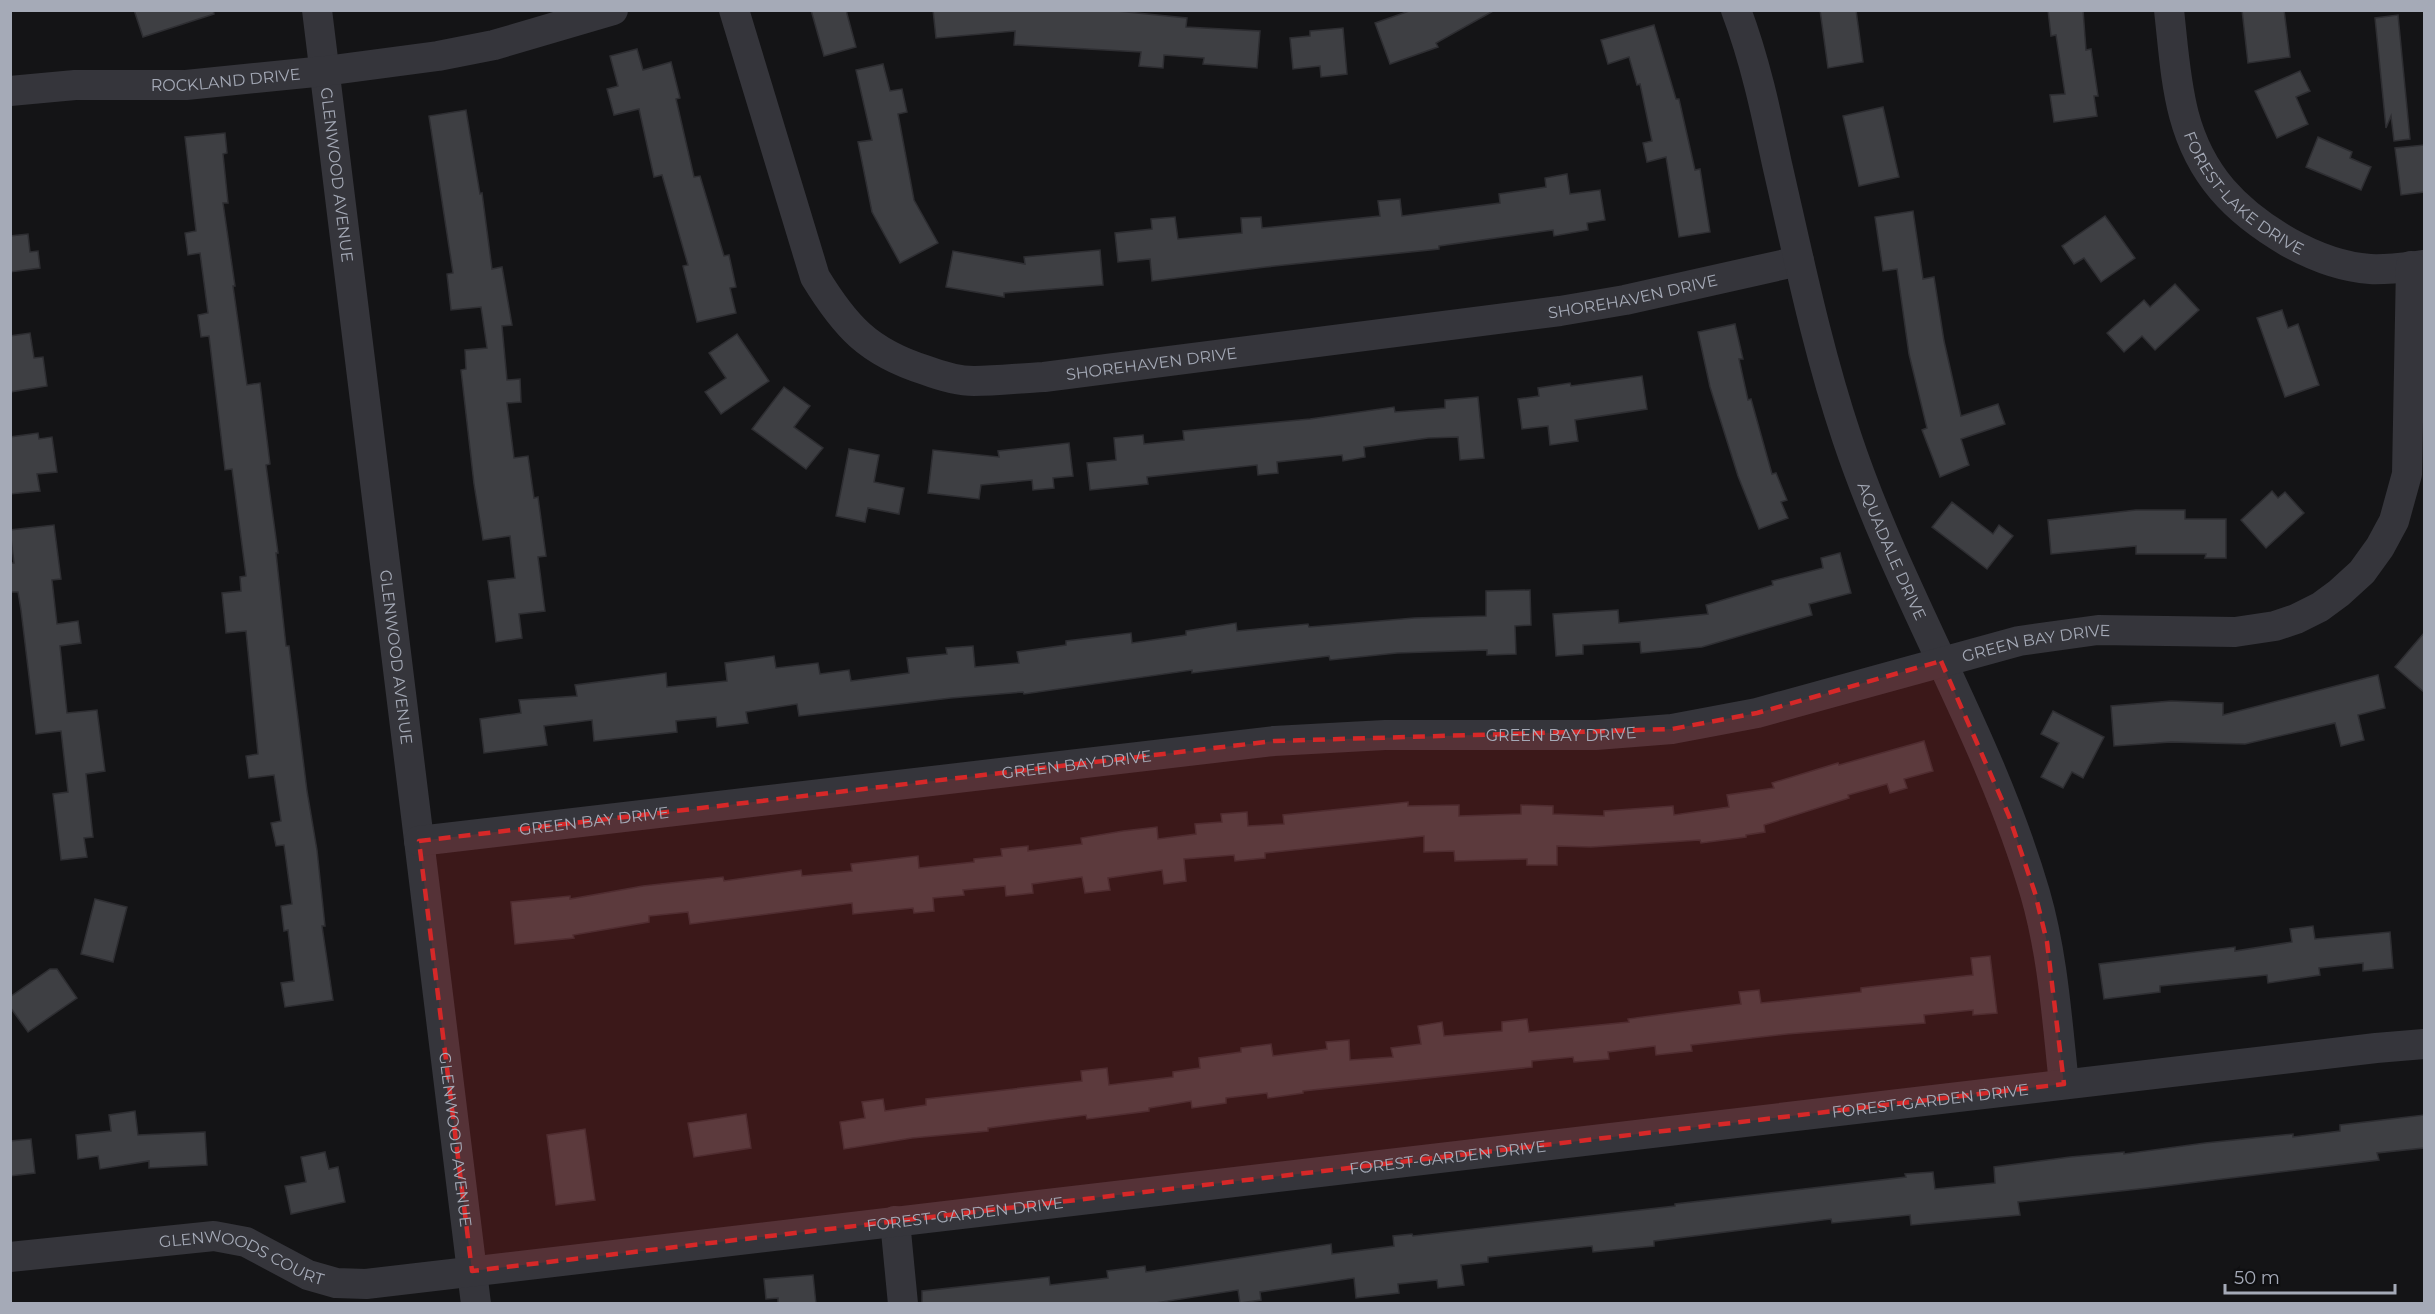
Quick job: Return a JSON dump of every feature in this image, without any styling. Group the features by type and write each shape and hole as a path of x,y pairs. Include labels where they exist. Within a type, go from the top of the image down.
{"street":[{"name":"GLENWOOD AVENUE","path":"317,10 476,1304"},
{"name":"ROCKLAND DRIVE","path":"10,91 75,85 186,85 324,71 438,56 494,45 614,10"},
{"name":"SHOREHAVEN DRIVE","path":"734,10 815,277 835,309 859,335 878,350 896,361 948,378 973,381 1044,377 1560,311 1626,300 1799,261"},
{"name":"AQUADALE DRIVE","path":"1737,10 1760,87 1799,261 1836,405 1858,471 2005,805 2035,893 2047,942 2064,1084"},
{"name":"FOREST-LAKE DRIVE","path":"2169,10 2184,115 2207,168 2232,201 2257,224 2306,252 2343,265 2370,269 2418,266"},
{"name":"GREEN BAY DRIVE","path":"419,841 1274,741 1385,735 1596,735 1672,729 1757,713 2019,641 2079,632 2235,632 2255,630 2296,619 2339,594 2362,572 2380,547 2394,521 2403,495 2407,474 2418,266"},
{"name":"FOREST-GARDEN DRIVE","path":"472,1272 2064,1084 2424,1044"},
{"path":"895,1221 903,1304"},
{"name":"GLENWOODS COURT","path":"10,1257 214,1236 246,1242 308,1275 336,1283 366,1284 472,1272"}],"highlighted area":[{"path":"1941,661 2009,816 2035,893 2047,942 2064,1084 472,1271 419,841 1274,741 1672,729 1757,713"}],"building":[{"path":"134,10 213,10 214,14 143,37"},
{"path":"811,10 846,10 856,47 824,56"},
{"path":"933,10 1107,10 1187,18 1186,27 1260,31 1257,68 1203,64 1204,58 1164,55 1163,68 1139,66 1141,52 1014,45 1015,31 936,38"},
{"path":"1412,10 1495,10 1436,43 1438,47 1390,64 1375,23"},
{"path":"1820,10 1856,10 1863,62 1828,68"},
{"path":"2048,10 2083,10 2086,50 2091,49 2098,96 2094,96 2097,116 2054,122 2050,95 2065,94 2056,35 2051,36"},
{"path":"2242,10 2284,10 2290,57 2248,63"},
{"path":"2398,15 2410,139 2394,141 2391,116 2386,128 2375,18"},
{"path":"1654,25 1676,99 1679,99 1695,170 1700,169 1710,232 1679,237 1666,157 1647,162 1643,143 1652,141 1640,84 1637,85 1629,57 1608,64 1601,40"},
{"path":"1343,28 1347,74 1321,77 1320,66 1293,69 1290,38 1310,36 1310,31"},
{"path":"637,49 643,70 671,62 680,98 676,99 694,177 700,176 724,256 729,255 736,287 730,288 736,313 697,322 683,266 688,265 662,175 654,177 639,109 614,115 607,89 618,86 610,56"},
{"path":"883,64 890,91 902,89 907,112 898,114 914,200 938,243 900,263 872,212 858,142 872,140 856,70"},
{"path":"2300,71 2310,91 2296,97 2308,124 2277,138 2255,91"},
{"path":"1883,107 1899,177 1859,186 1843,116"},
{"path":"466,110 480,194 482,193 492,269 502,267 512,325 502,326 507,380 520,379 521,402 507,403 514,458 528,456 534,498 538,497 546,556 538,557 545,611 519,614 522,638 496,642 488,581 515,578 510,536 483,540 461,370 466,369 465,350 487,348 481,307 451,310 447,274 453,273 429,116"},
{"path":"225,133 227,153 223,154 228,203 223,203 235,286 233,286 247,385 260,383 270,464 266,465 278,553 276,553 286,646 289,646 307,791 317,850 325,926 322,926 333,1000 285,1007 281,983 294,981 288,930 284,931 281,906 292,904 284,845 276,846 271,823 281,821 274,775 249,778 246,756 258,754 246,631 226,633 222,593 241,591 240,577 246,576 232,469 225,470 209,336 201,337 198,315 208,313 200,253 188,255 185,233 196,231 185,137"},
{"path":"2318,137 2352,152 2350,158 2371,167 2361,190 2306,167"},
{"path":"2424,145 2424,192 2401,195 2395,148"},
{"path":"1567,174 1570,194 1600,190 1605,220 1587,223 1588,230 1554,236 1553,230 1439,246 1439,249 1152,281 1150,259 1118,262 1115,233 1152,229 1151,219 1175,217 1178,239 1242,233 1241,218 1261,217 1262,228 1380,216 1378,201 1400,199 1402,216 1500,203 1499,194 1546,187 1545,178"},
{"path":"1913,211 1923,279 1934,277 1944,341 1961,416 1998,404 2005,424 1961,439 1969,465 1940,477 1922,430 1927,428 1909,354 1897,269 1883,271 1875,217"},
{"path":"2105,216 2135,258 2101,282 2084,258 2074,264 2062,246"},
{"path":"28,234 30,252 38,251 40,268 10,272 10,236"},
{"path":"1100,250 1103,285 1004,293 1004,297 946,287 953,251 1025,264 1024,257"},
{"path":"2175,284 2199,310 2155,350 2142,336 2124,352 2107,333 2144,300 2150,307"},
{"path":"2282,310 2288,328 2298,324 2319,385 2285,397 2257,318"},
{"path":"1735,324 1743,359 1739,359 1748,400 1751,399 1772,474 1776,473 1787,500 1781,502 1788,518 1759,529 1738,476 1710,387 1698,332"},
{"path":"30,333 34,358 43,357 47,386 10,392 10,336"},
{"path":"737,334 769,381 721,414 705,392 726,378 709,353"},
{"path":"1642,376 1647,409 1575,420 1578,441 1550,445 1548,426 1522,429 1518,399 1539,396 1538,388"},
{"path":"784,387 810,406 794,427 823,448 806,469 752,429"},
{"path":"1478,397 1484,458 1460,460 1458,437 1428,438 1364,447 1365,457 1343,461 1342,455 1277,462 1278,473 1258,475 1257,465 1147,477 1148,484 1090,490 1087,463 1116,460 1114,438 1143,435 1144,444 1184,440 1183,431 1310,419 1394,407 1395,412 1445,408 1445,400"},
{"path":"38,433 39,439 52,437 57,472 37,474 40,491 10,494 10,437"},
{"path":"1069,443 1073,476 1053,478 1054,488 1033,490 1032,480 981,485 979,499 928,493 933,450 999,457 998,451"},
{"path":"849,449 879,455 874,482 904,488 899,514 868,508 865,522 836,516"},
{"path":"2272,491 2278,498 2285,492 2304,513 2266,548 2241,520"},
{"path":"1952,502 1993,534 1999,525 2013,536 1987,569 1932,527"},
{"path":"2136,510 2185,510 2185,519 2226,519 2226,558 2205,558 2206,554 2136,554 2136,546 2051,554 2048,520"},
{"path":"54,525 61,579 52,580 57,624 78,621 81,643 60,646 67,713 97,710 105,771 86,774 93,837 84,838 87,857 61,860 53,794 68,792 61,731 36,734 18,592 10,592 10,563 14,563 10,530"},
{"path":"1840,553 1851,593 1809,604 1812,615 1702,647 1641,653 1640,642 1583,645 1583,654 1556,656 1553,614 1618,610 1619,623 1708,614 1706,605 1773,585 1772,581 1823,568 1821,558"},
{"path":"1530,590 1531,625 1515,626 1516,654 1487,655 1487,650 1397,653 1330,660 1329,656 1192,673 1192,670 1024,694 1023,692 951,698 799,716 797,704 746,712 748,723 717,727 716,717 676,721 677,732 594,741 592,720 544,726 547,745 484,753 480,719 521,713 519,700 577,696 575,685 666,673 667,687 727,681 725,663 774,656 776,668 818,663 820,674 849,670 851,681 909,673 907,658 947,654 946,648 973,646 975,667 1019,663 1017,652 1066,645 1066,641 1131,633 1132,643 1186,635 1186,631 1236,623 1237,631 1308,624 1309,627 1414,618 1486,616 1486,591"},
{"path":"2424,633 2424,692 2395,667"},
{"path":"2378,675 2385,708 2358,715 2364,740 2341,746 2335,723 2245,744 2171,742 2114,746 2111,706 2171,701 2223,703 2223,715"},
{"path":"2053,711 2104,737 2083,778 2072,772 2063,788 2041,777 2059,743 2041,734"},
{"path":"1924,741 1933,771 1904,779 1907,788 1890,793 1887,784 1848,795 1849,798 1764,825 1765,832 1746,835 1746,837 1701,843 1700,840 1591,847 1557,846 1557,865 1527,865 1527,859 1455,861 1454,851 1424,852 1424,836 1265,853 1265,858 1235,861 1234,855 1184,859 1186,881 1164,884 1162,870 1108,878 1110,890 1085,893 1082,877 1032,884 1033,893 1006,896 1005,886 963,890 964,895 933,898 934,911 914,913 913,908 853,914 852,903 690,924 688,912 649,916 649,922 573,935 574,938 515,944 511,902 570,896 570,899 643,886 723,877 724,881 801,870 802,876 852,871 851,864 918,856 919,868 974,862 974,859 1002,856 1001,849 1028,846 1028,851 1082,844 1081,838 1123,831 1157,827 1158,839 1196,834 1195,824 1222,822 1221,814 1247,812 1248,826 1284,824 1283,815 1408,802 1408,806 1459,805 1459,816 1521,814 1521,805 1553,806 1553,814 1604,816 1604,811 1673,806 1674,815 1729,807 1727,795 1774,788 1772,783"},
{"path":"95,899 127,907 113,962 81,954"},
{"path":"2313,926 2315,939 2390,932 2393,968 2363,971 2363,963 2319,968 2320,975 2268,983 2267,975 2160,986 2160,992 2104,999 2099,964 2235,947 2235,951 2292,942 2290,929"},
{"path":"1990,956 1997,1013 1973,1015 1973,1010 1924,1015 1925,1023 1787,1034 1691,1045 1692,1051 1656,1055 1655,1046 1608,1052 1609,1059 1574,1062 1573,1057 1532,1061 1532,1067 1303,1091 1303,1093 1268,1098 1267,1093 1226,1098 1226,1103 1192,1108 1191,1101 1149,1108 1149,1111 1087,1119 1086,1115 988,1128 988,1131 912,1138 844,1149 840,1122 865,1118 862,1102 883,1099 885,1111 926,1105 926,1099 1082,1081 1081,1071 1107,1068 1109,1085 1173,1077 1173,1072 1200,1068 1199,1058 1241,1052 1241,1048 1271,1044 1273,1056 1327,1049 1326,1042 1349,1040 1350,1060 1393,1057 1391,1048 1421,1044 1418,1026 1442,1022 1444,1036 1502,1031 1502,1022 1527,1019 1529,1032 1629,1022 1628,1019 1741,1004 1739,992 1759,990 1761,1003 1861,992 1861,988 1973,975 1971,958"},
{"path":"50,969 57,969 77,998 28,1032 10,1007 10,997"},
{"path":"135,1111 138,1135 205,1132 207,1165 149,1168 149,1161 100,1169 98,1156 78,1159 76,1135 111,1131 109,1115"},
{"path":"746,1114 751,1148 694,1157 688,1123"},
{"path":"2424,1115 2424,1148 2377,1153 2379,1160 2018,1202 2020,1215 1911,1225 1910,1215 1832,1223 1831,1219 1654,1241 1654,1246 1593,1252 1592,1246 1488,1257 1488,1262 1461,1265 1464,1285 1438,1288 1437,1280 1398,1284 1399,1293 1356,1298 1354,1278 1260,1292 1261,1300 1240,1303 1238,1290 1149,1304 922,1304 922,1291 1049,1277 1050,1285 1108,1278 1107,1271 1145,1266 1146,1272 1331,1244 1332,1254 1394,1246 1393,1236 1412,1234 1413,1236 1675,1206 1675,1204 1906,1177 1905,1174 1933,1172 1935,1189 1995,1183 1994,1167 2293,1134 2293,1137 2340,1131 2340,1125"},
{"path":"585,1129 595,1200 556,1205 547,1135"},
{"path":"31,1139 35,1173 10,1176 10,1141"},
{"path":"325,1152 329,1169 338,1167 345,1202 291,1214 285,1186 306,1182 301,1157"},
{"path":"813,1275 816,1304 778,1304 778,1298 766,1299 764,1279"}]}
